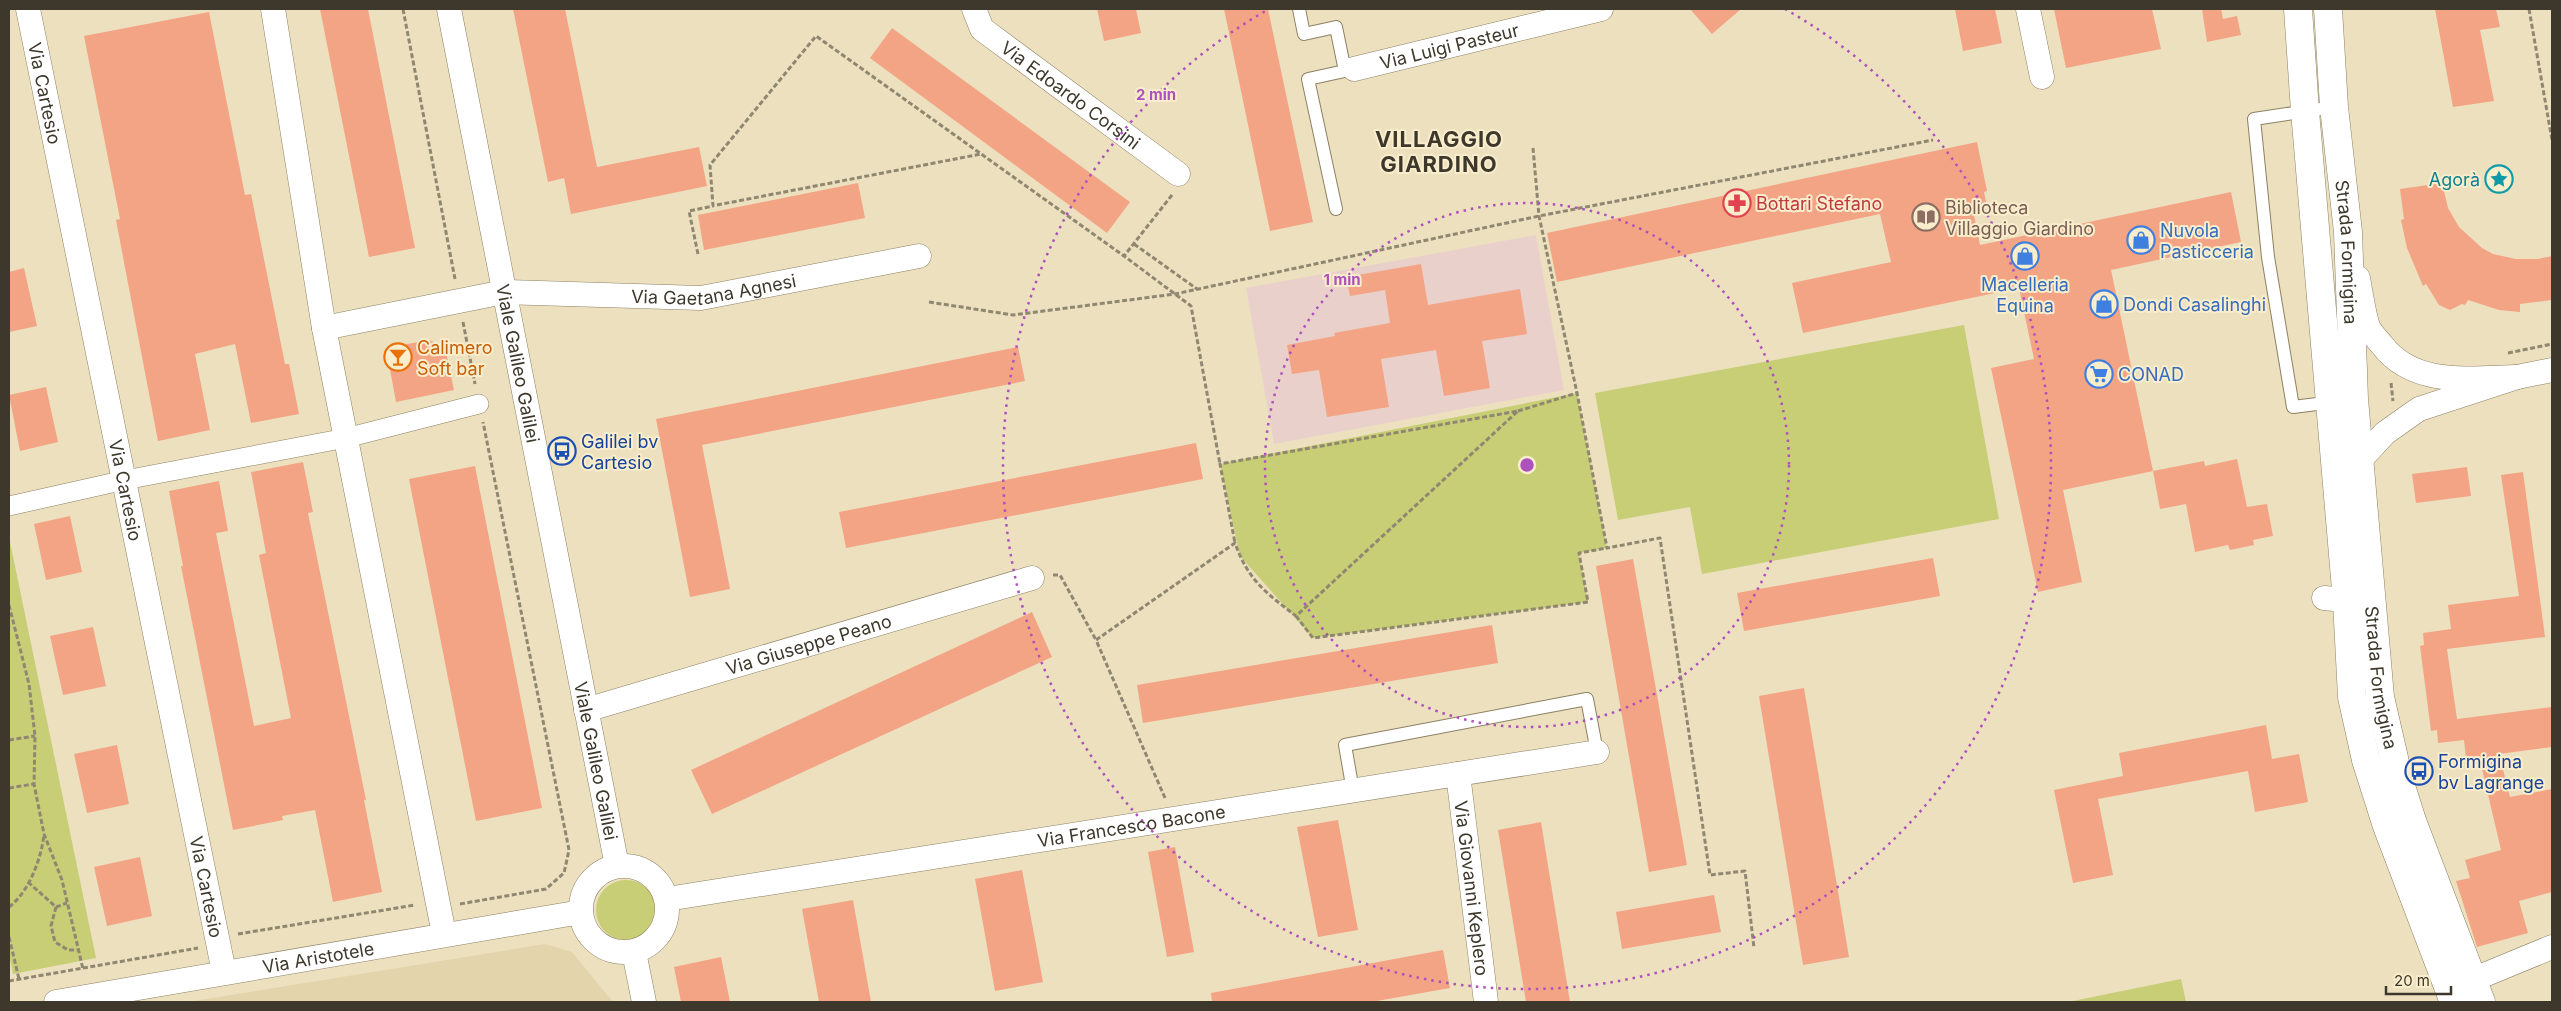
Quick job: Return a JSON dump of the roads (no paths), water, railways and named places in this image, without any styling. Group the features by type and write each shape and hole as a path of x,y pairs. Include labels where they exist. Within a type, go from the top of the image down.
{"street":[{"name":"Via Cartesio","path":"28,9 224,972"},
{"path":"273,9 324,328 444,934"},
{"name":"Viale Galileo Galilei","path":"449,9 617,866"},
{"name":"Via Edoardo Corsini","path":"974,9 982,29 1178,174"},
{"name":"Via Luigi Pasteur","path":"1350,70 1601,9"},
{"path":"2028,9 2042,77"},
{"name":"Strada Formigina","path":"2298,9 2305,111 2342,400 2359,461 2347,601"},
{"name":"Strada Formigina","path":"2328,9 2334,107 2348,232 2342,400 2347,601 2380,697 2399,780 2464,993"},
{"path":"2348,232 2369,328 2388,353 2407,368 2424,374 2448,378 2551,376"},
{"name":"Via Gaetana Agnesi","path":"504,292 701,298 919,256"},
{"path":"324,328 504,292"},
{"path":"2359,461 2385,434 2419,409 2517,377"},
{"path":"9,506 125,480 346,438 479,404"},
{"name":"Via Giuseppe Peano","path":"586,710 1032,578"},
{"name":"Via Francesco Bacone","path":"666,898 1597,752"},
{"name":"Via Giovanni Keplero","path":"1458,774 1486,1002"},
{"path":"617,866 638,868 650,874 662,888 666,898 667,916 662,931 653,942 634,952 611,950 598,944 587,930 581,912 584,895 591,882 602,872 617,866"},
{"name":"Via Aristotele","path":"56,1002 123,997 224,972 581,912"},
{"path":"2464,993 2552,947"},
{"path":"634,952 644,1002"}],"lane":[{"path":"1299,9 1304,34 1336,27 1350,70 1308,79 1336,209"},
{"path":"2334,107 2254,119 2268,257 2293,407 2342,400"},
{"path":"1353,791 1345,745 1587,699 1597,752"}],"place":[{"name":"Agorà","path":"2499,179"},
{"name":"Bottari Stefano","path":"1737,203"},
{"name":"Biblioteca Villaggio Giardino","path":"1926,217"},
{"name":"Nuvola Pasticceria","path":"2141,240"},
{"name":"Macelleria Equina","path":"2025,256"},
{"name":"Dondi Casalinghi","path":"2104,304"},
{"name":"Calimero Soft bar","path":"398,357"},
{"name":"CONAD","path":"2099,374"},
{"name":"Galilei bv Cartesio","path":"562,451"},
{"name":"Formigina bv Lagrange","path":"2419,771"}],"district":[{"name":"VILLAGGIO GIARDINO","path":"1439,152"}]}
